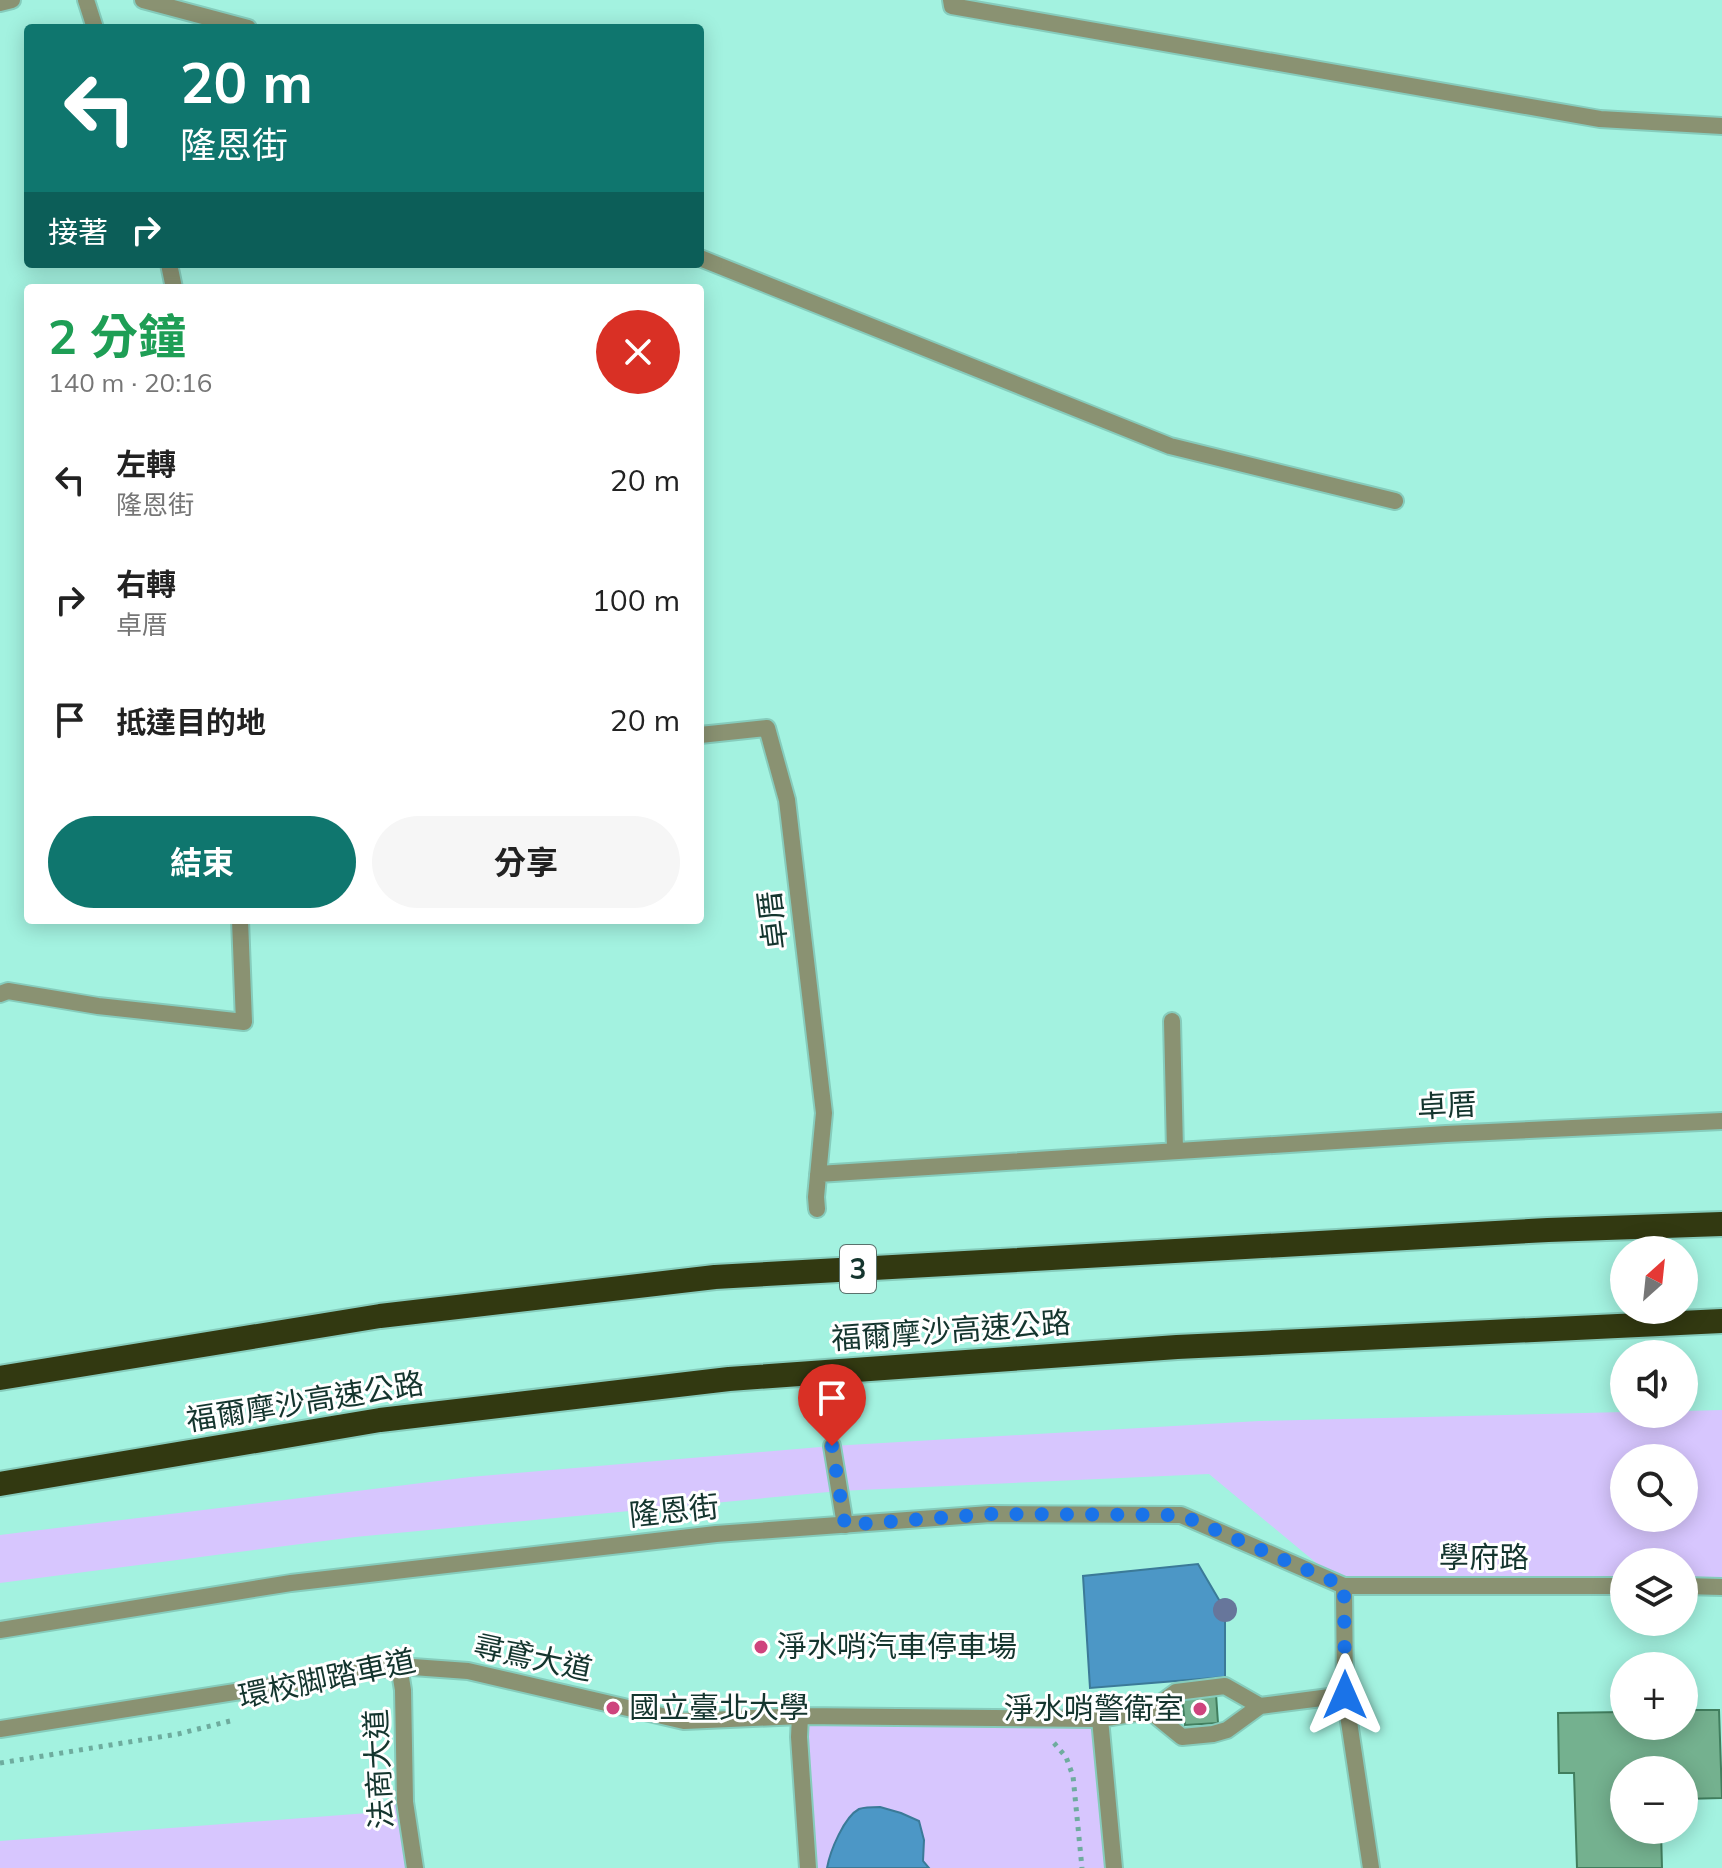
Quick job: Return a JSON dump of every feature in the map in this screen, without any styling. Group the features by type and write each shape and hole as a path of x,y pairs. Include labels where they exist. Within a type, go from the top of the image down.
{"highway":[{"name":"3","path":"0,1378 380,1316 715,1277 1548,1230 1722,1224"},
{"name":"福爾摩沙高速公路","path":"0,1484 380,1420 729,1379 1177,1347 1722,1321"}],"street":[{"path":"0,3 12,0"},
{"path":"86,0 94,24"},
{"path":"143,0 233,24"},
{"path":"951,0 952,6 1600,119 1722,126"},
{"path":"704,260 1170,446 1395,501"},
{"name":"卓厝","path":"704,735 767,728 787,800 824,1113 817,1209"},
{"path":"0,994 8,991 98,1006 244,1022 240,924"},
{"path":"1172,1021 1175,1151"},
{"name":"卓厝","path":"818,1174 1446,1134 1722,1121"},
{"path":"832,1446 845,1525"},
{"name":"隆恩街","path":"0,1630 291,1583 716,1534 990,1514 1181,1515 1344,1586"},
{"path":"1344,1586 1345,1695 1371,1868"},
{"name":"學府路","path":"1344,1586 1610,1586"},
{"path":"1698,1586 1722,1587"},
{"name":"尋鳶大道","path":"0,1729 399,1666 468,1671 684,1721 800,1716 1100,1719 1150,1711"},
{"name":"法商大道","path":"399,1666 403,1690 405,1802 415,1868"},
{"path":"1260,1706 1225,1686 1176,1692 1150,1711 1182,1737 1227,1730 1260,1706 1345,1695"},
{"path":"800,1716 808,1868"},
{"path":"1100,1719 1114,1868"}],"path":[{"name":"環校脚踏車道","path":"0,1763 178,1734 238,1720"},
{"path":"1051,1740 1071,1767 1082,1868"}],"shaded area":[{"path":"1722,1410 1722,1587 1698,1586 1698,1548 1610,1548 1610,1586 1344,1586 1209,1474 839,1491 355,1537 0,1583 0,1535 470,1477 832,1446 1259,1421 1610,1412 1610,1428 1698,1428 1698,1411"},
{"path":"1089,1708 1109,1868 808,1868 800,1716"},
{"path":"411,1792 421,1868 0,1868 0,1841 368,1813"}],"water":[{"path":"1198,1564 1225,1610 1225,1677 1090,1688 1083,1576"},
{"path":"866,1807 880,1807 919,1821 924,1840 923,1861 929,1868 827,1868 834,1844 853,1813"}],"building":[{"name":"淨水哨警衛室","path":"1216,1694 1218,1723 1185,1725 1182,1696"},
{"path":"1698,1710 1719,1710 1722,1798 1698,1799 1698,1756 1610,1756 1610,1844 1661,1844 1662,1868 1577,1868 1574,1773 1559,1773 1558,1713 1610,1712 1610,1740 1698,1740"}],"place":[{"name":"淨水哨汽車停車場","path":"761,1647"},
{"name":"國立臺北大學","path":"613,1708"},
{"name":"淨水哨警衛室","path":"1200,1709"}],"route":[{"path":"832,1446 845,1525 990,1514 1181,1515 1344,1586 1345,1695"}]}
